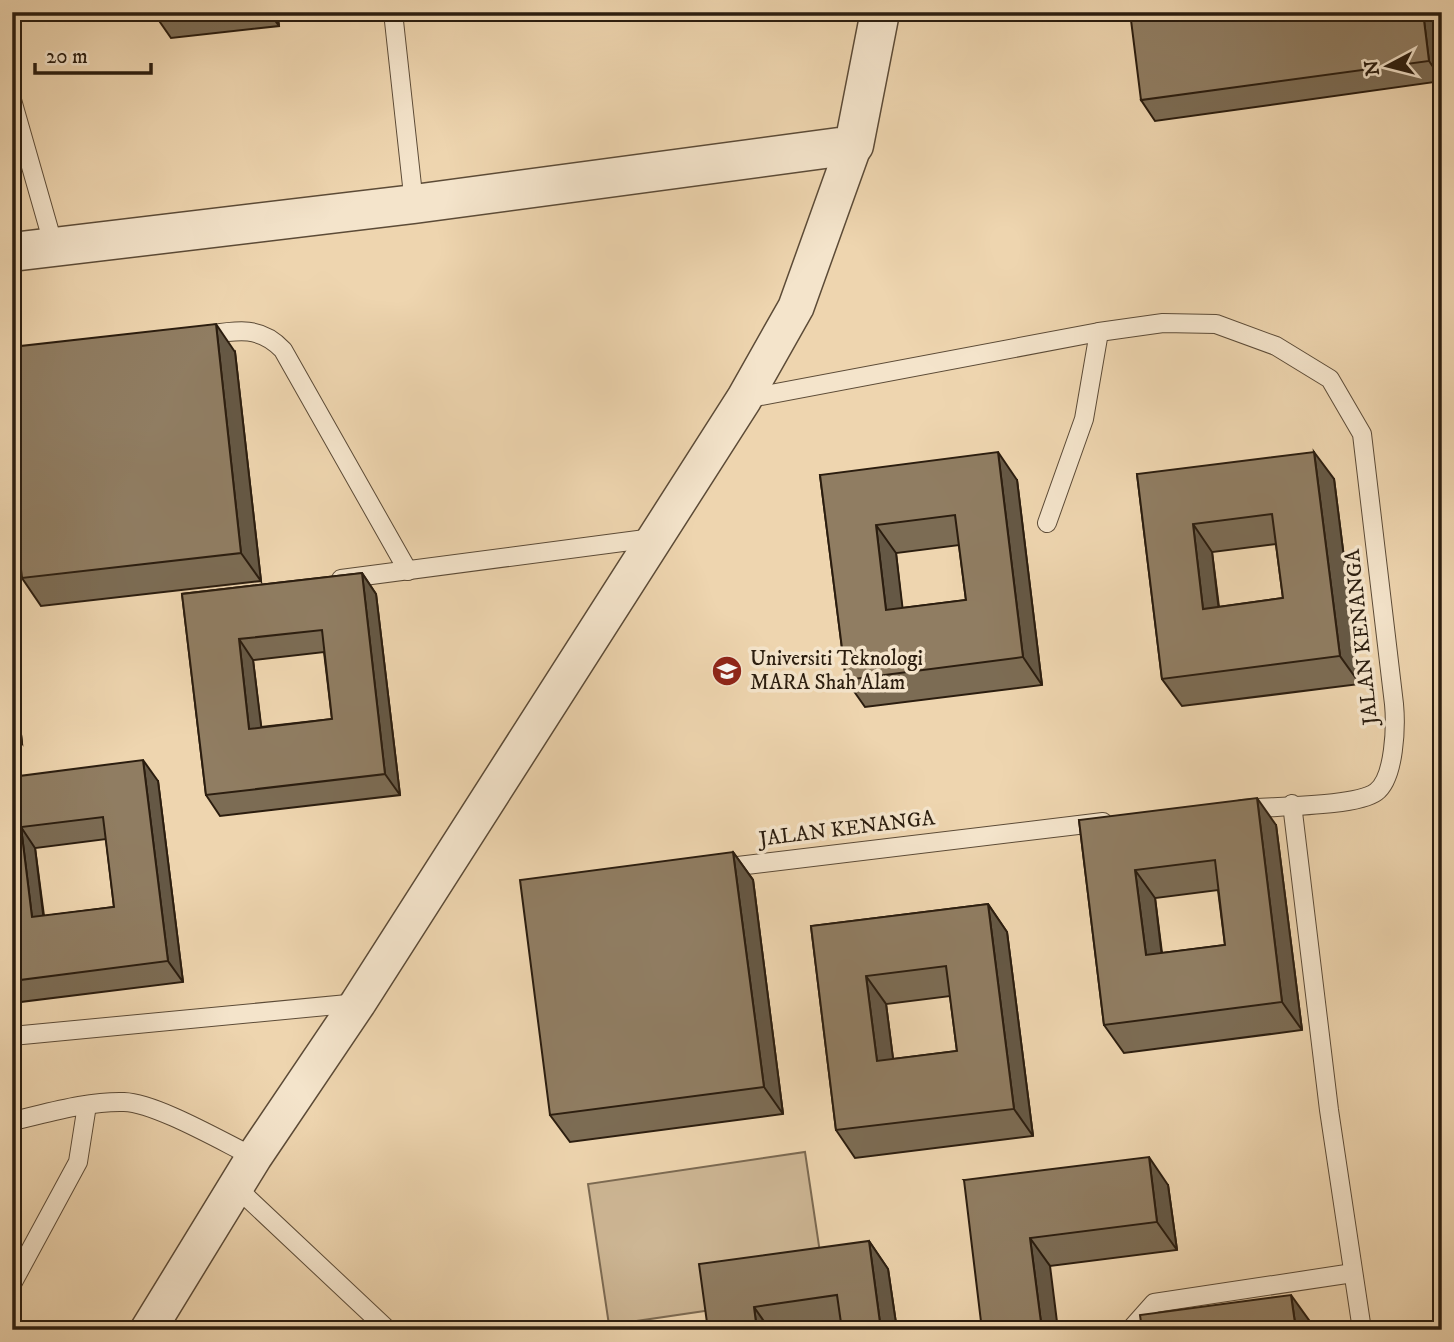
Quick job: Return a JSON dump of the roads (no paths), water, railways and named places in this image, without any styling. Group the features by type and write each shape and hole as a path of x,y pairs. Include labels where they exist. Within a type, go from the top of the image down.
{"street":[{"path":"148,1330 254,1157 358,1003 744,399 796,307 854,145 880,12"},
{"path":"12,252 414,204 854,145"}],"lane":[{"path":"393,12 414,204"},
{"path":"12,100 54,247"},
{"name":"JALAN KENANGA","path":"744,399 1099,332 1163,323 1216,324 1276,346 1331,379 1362,434 1394,704 1396,730 1391,761 1379,790 1360,800 1226,810"},
{"path":"177,339 246,329 274,339 347,460 408,571"},
{"path":"1047,523 1084,419 1099,332"},
{"path":"327,581 653,538"},
{"path":"1292,804 1329,1110 1362,1330"},
{"name":"JALAN KENANGA","path":"698,871 1120,821"},
{"path":"12,1036 358,1003"},
{"path":"12,1121 87,1105 127,1102 155,1111 254,1157"},
{"path":"12,1284 78,1162 87,1105"},
{"path":"237,1188 388,1330"},
{"path":"1130,1330 1154,1303 1353,1273"}],"place":[{"name":"Universiti Teknologi MARA Shah Alam","path":"727,671"}]}
